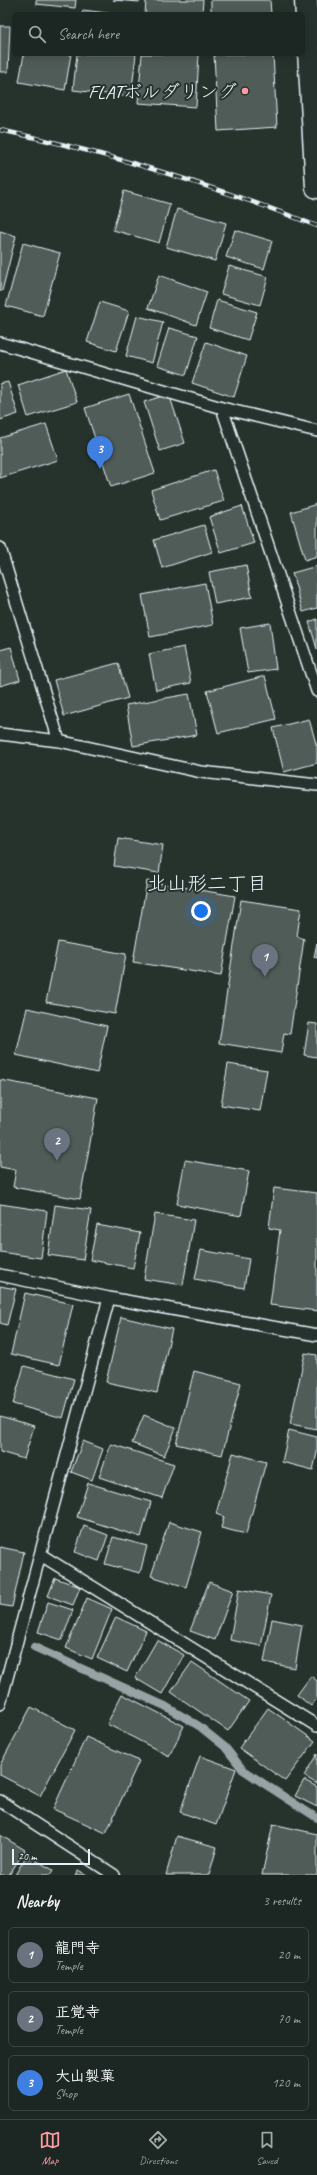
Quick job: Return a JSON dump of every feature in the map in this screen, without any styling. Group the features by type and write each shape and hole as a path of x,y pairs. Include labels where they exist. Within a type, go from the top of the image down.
{"street":[{"path":"306,0 317,187"}],"lane":[{"path":"0,343 222,408 317,431"},
{"path":"222,408 317,691"},
{"path":"0,548 59,741"},
{"path":"0,734 59,741 201,772 317,785"},
{"path":"0,1275 109,1298 317,1335"},
{"path":"0,1704 42,1555 109,1298"},
{"path":"42,1555 317,1726"},
{"path":"0,1801 114,1875"}],"building":[{"path":"36,0 76,0 75,8 36,4"},
{"path":"113,0 140,0 140,2"},
{"path":"146,0 203,0 202,12 145,12"},
{"path":"211,0 270,0 271,12 211,12"},
{"path":"83,10 99,12 82,12"},
{"path":"0,26 10,26 8,72 0,72"},
{"path":"24,56 71,56 65,90 19,82"},
{"path":"77,56 136,56 131,97 73,90"},
{"path":"142,56 199,56 196,107 138,103"},
{"name":"FLATボルダリング","path":"214,56 273,56 277,127 218,131"},
{"path":"124,191 170,204 159,243 113,230"},
{"path":"177,209 226,223 215,261 166,247"},
{"path":"235,230 272,241 264,269 226,257"},
{"path":"0,231 16,236 2,291 0,291"},
{"path":"23,243 60,253 43,316 6,306"},
{"path":"229,266 268,277 260,305 221,294"},
{"path":"159,275 207,292 196,325 148,308"},
{"path":"217,300 257,312 248,340 209,328"},
{"path":"100,302 129,311 116,351 87,342"},
{"path":"137,316 163,322 152,363 126,356"},
{"path":"169,328 198,336 186,375 157,366"},
{"path":"206,342 247,356 234,397 192,383"},
{"path":"66,369 77,402 28,417 18,385"},
{"path":"8,382 18,414 0,420 0,384"},
{"path":"129,394 155,473 111,487 85,408"},
{"path":"169,394 185,443 160,451 144,402"},
{"path":"46,424 58,460 0,478 0,438"},
{"path":"214,470 224,501 160,520 151,490"},
{"path":"317,504 317,556 305,560 291,512"},
{"path":"242,506 254,543 221,553 209,517"},
{"path":"204,525 212,552 162,568 154,540"},
{"path":"246,565 252,597 215,604 209,572"},
{"path":"317,566 317,608 303,612 292,573"},
{"path":"205,583 213,625 150,637 142,595"},
{"path":"317,619 317,649 309,622"},
{"path":"270,623 276,669 248,673 240,628"},
{"path":"11,647 20,680 0,686 0,650"},
{"path":"184,647 191,683 156,690 149,654"},
{"path":"118,663 128,698 64,716 54,680"},
{"path":"265,676 276,719 218,733 207,691"},
{"path":"189,694 197,735 133,746 126,705"},
{"path":"309,719 317,747 317,763 284,772 273,728"},
{"path":"118,838 163,845 159,873 114,866"},
{"path":"147,881 235,896 221,976 133,962"},
{"path":"241,900 301,909 297,936 304,939 290,1034 284,1033 281,1053 219,1043"},
{"path":"58,942 126,954 115,1014 46,1002"},
{"path":"317,943 317,958 314,957"},
{"path":"27,1008 107,1026 97,1073 16,1055"},
{"path":"309,1023 317,1024 317,1057 304,1055"},
{"path":"228,1064 267,1070 260,1111 221,1105"},
{"path":"0,1080 98,1098 80,1199 13,1187 16,1170 0,1167"},
{"path":"185,1160 249,1171 241,1216 177,1204"},
{"path":"274,1188 317,1193 317,1311 270,1305 280,1230 269,1228"},
{"path":"0,1204 47,1211 41,1258 0,1252"},
{"path":"55,1205 91,1210 83,1260 48,1255"},
{"path":"155,1214 194,1220 183,1285 144,1279"},
{"path":"97,1225 140,1233 133,1268 90,1260"},
{"path":"201,1250 249,1259 244,1288 195,1279"},
{"path":"0,1286 16,1289 7,1325 0,1323"},
{"path":"25,1293 73,1304 59,1365 11,1354"},
{"path":"121,1317 172,1329 157,1393 106,1382"},
{"path":"305,1353 317,1355 317,1429 290,1424"},
{"path":"24,1366 74,1379 63,1418 13,1404"},
{"path":"194,1371 241,1383 222,1455 176,1444"},
{"path":"144,1415 176,1428 164,1456 132,1443"},
{"path":"0,1416 34,1426 24,1459 0,1452"},
{"path":"289,1430 317,1437 317,1453 313,1470 282,1462"},
{"path":"83,1441 103,1449 92,1480 71,1472"},
{"path":"111,1444 174,1464 162,1498 99,1477"},
{"path":"233,1453 266,1462 246,1534 221,1528 224,1517 216,1514"},
{"path":"88,1483 151,1502 141,1537 77,1517"},
{"path":"169,1522 202,1532 186,1587 151,1576"},
{"path":"84,1526 108,1535 99,1561 75,1552"},
{"path":"113,1537 147,1546 140,1573 105,1564"},
{"path":"0,1547 24,1552 12,1607 0,1605"},
{"path":"55,1578 80,1587 73,1605 48,1596"},
{"path":"209,1582 233,1591 215,1640 190,1631"},
{"path":"239,1589 271,1595 261,1646 230,1640"},
{"path":"87,1598 112,1609 92,1659 66,1648"},
{"path":"48,1602 73,1610 62,1640 38,1632"},
{"path":"116,1617 146,1631 127,1672 97,1658"},
{"path":"272,1619 302,1625 295,1668 264,1662"},
{"path":"157,1640 184,1655 162,1694 135,1678"},
{"path":"192,1662 249,1701 228,1731 171,1692"},
{"path":"311,1676 317,1681 317,1698 311,1706 297,1695"},
{"path":"122,1694 184,1726 169,1756 107,1724"},
{"path":"31,1707 75,1730 40,1796 0,1775 0,1765"},
{"path":"268,1708 315,1741 285,1781 239,1748"},
{"path":"86,1737 139,1761 106,1833 53,1809"},
{"path":"317,1754 317,1784 304,1776"},
{"path":"200,1756 236,1769 216,1825 180,1812"},
{"path":"304,1780 317,1787 317,1807 295,1796"},
{"path":"273,1824 317,1834 317,1875 262,1875"},
{"path":"0,1835 25,1850 9,1875 0,1875"},
{"path":"177,1836 217,1847 209,1875 166,1875"},
{"path":"27,1855 53,1870 50,1875 15,1875"},
{"path":"78,1870 87,1875 75,1875"}],"waterway":[{"path":"34,1647 165,1706 199,1726 225,1747 243,1770 317,1818"}],"railway":[{"path":"0,130 80,149 200,184 317,226"}],"place":[{"name":"FLATボルダリング","path":"245,91"},
{"name":"大山製菓","path":"100,469"},
{"name":"龍門寺","path":"265,977"},
{"name":"正覚寺","path":"57,1161"}],"district":[{"name":"北山形二丁目","path":"207,883"}]}
